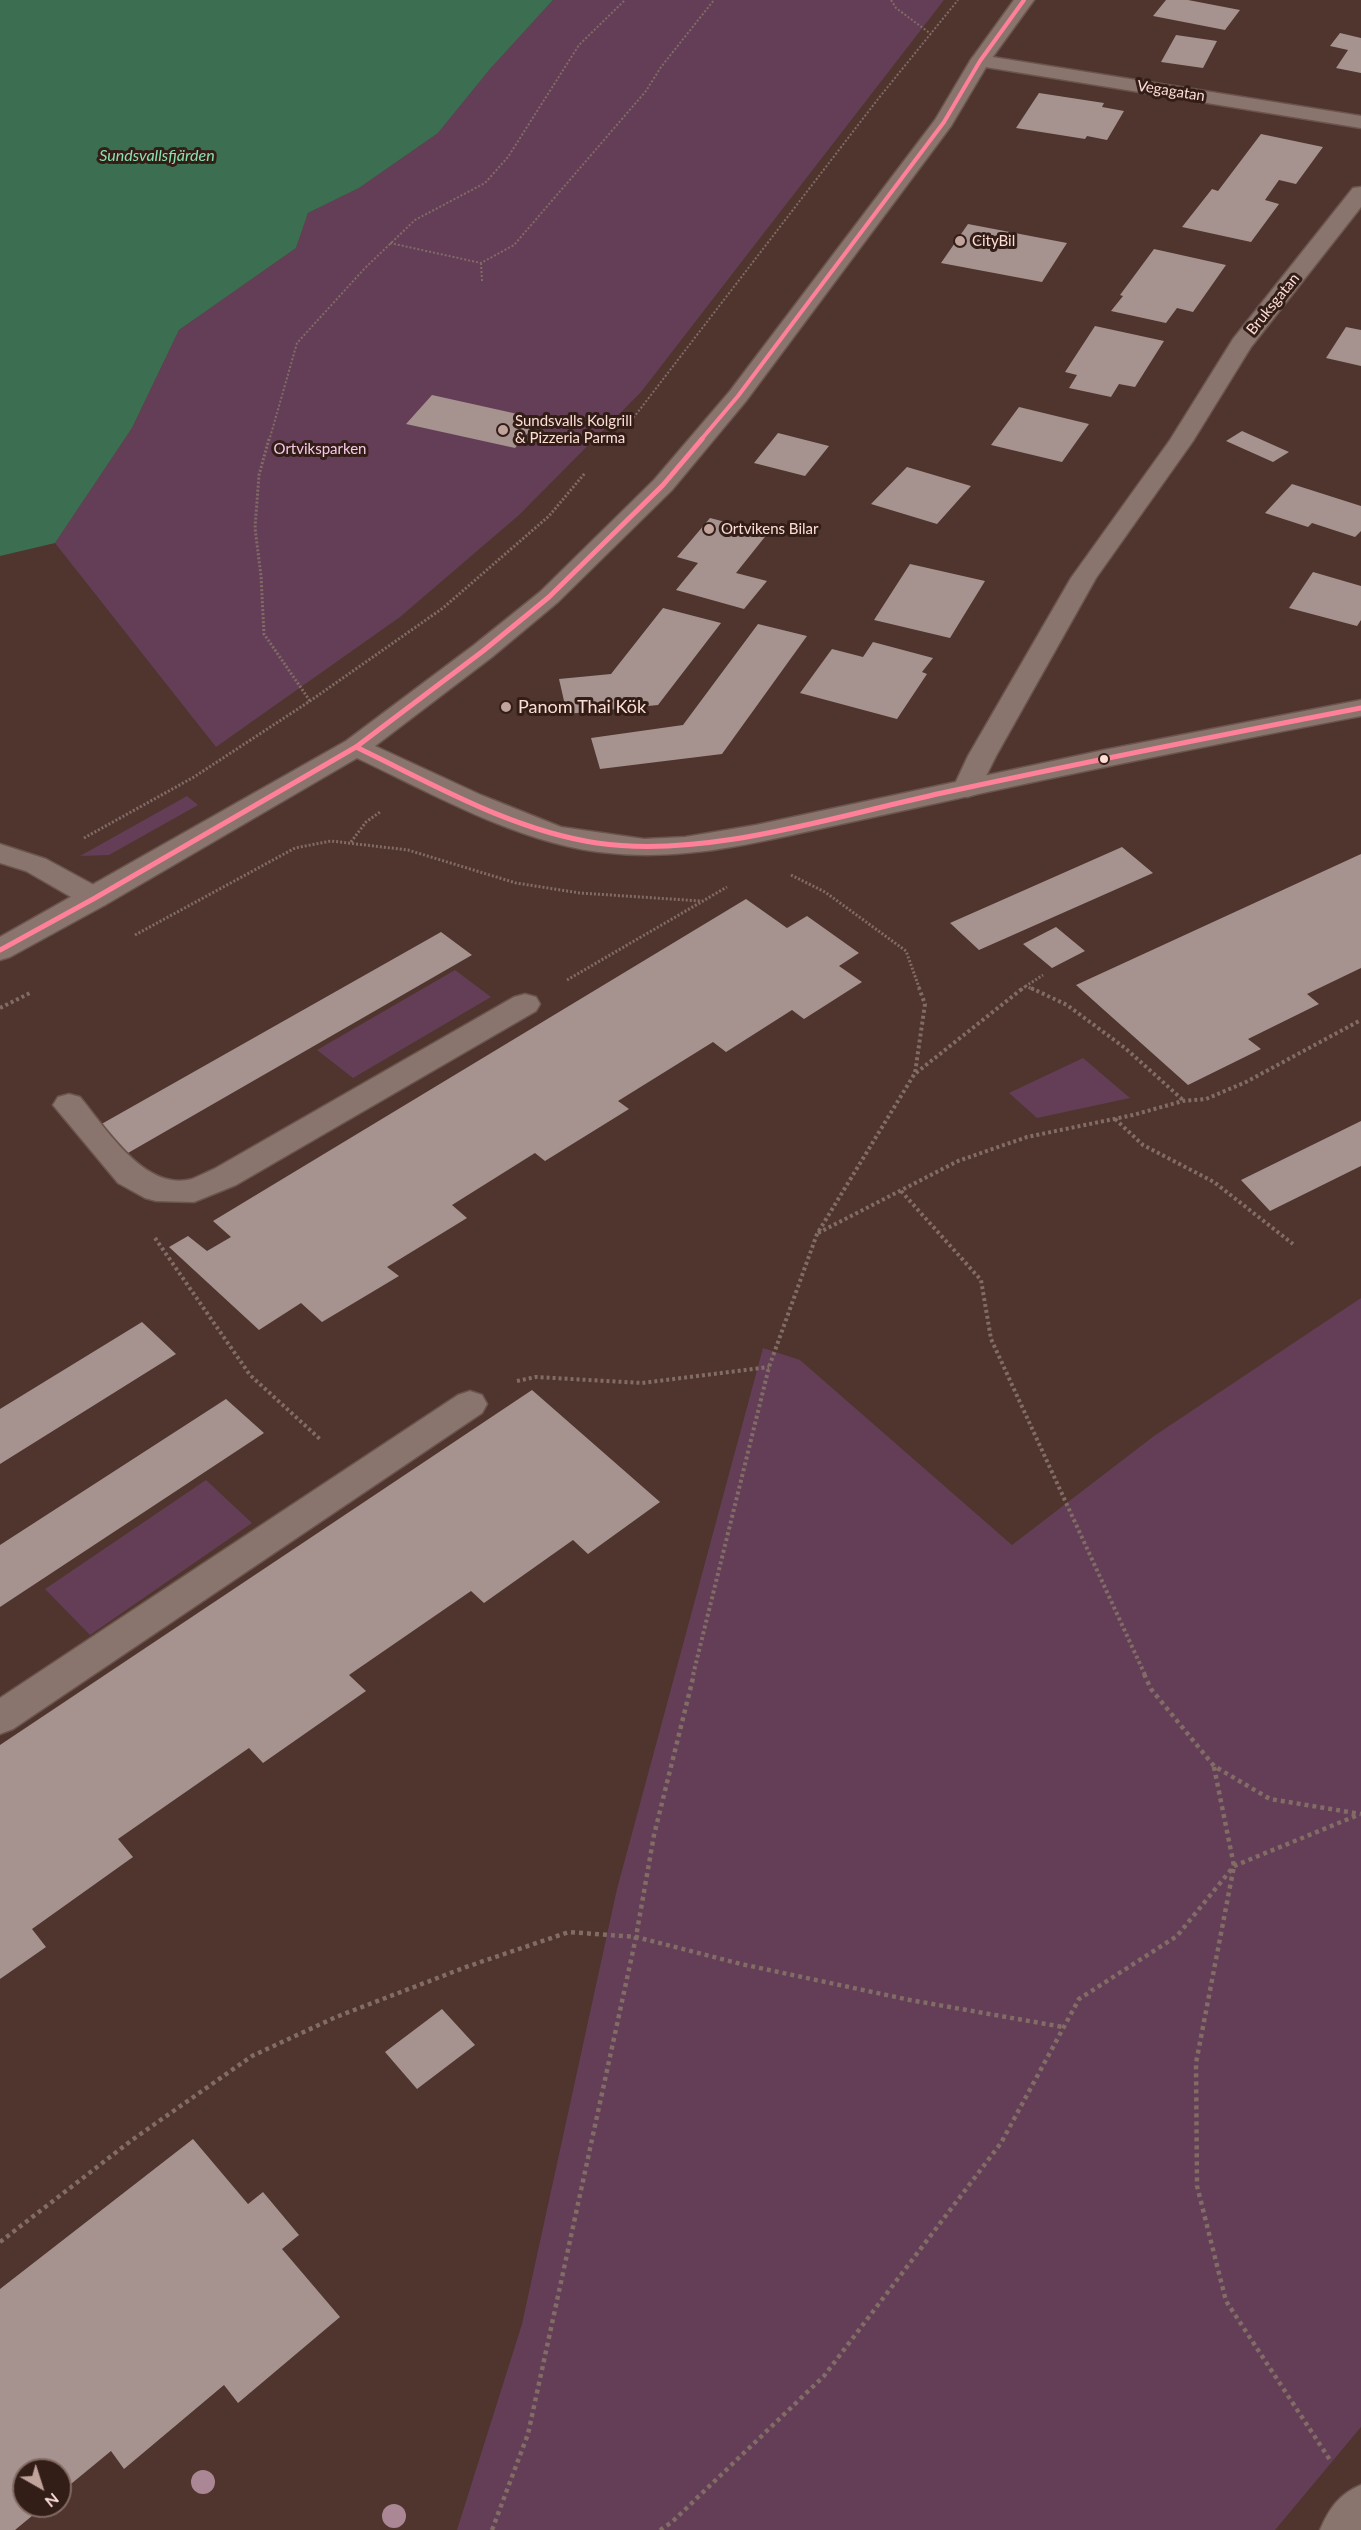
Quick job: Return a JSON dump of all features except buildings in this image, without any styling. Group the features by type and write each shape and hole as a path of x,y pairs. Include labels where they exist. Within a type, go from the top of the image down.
{"street":[{"path":"0,950 95,898 356,747 483,651 549,597 663,485 738,396 944,122 980,61 1024,0"},
{"name":"Vegagatan","path":"980,61 1361,122"},
{"name":"Bruksgatan","path":"968,788 982,756 1084,578 1181,441 1241,344 1361,193"},
{"path":"356,747 554,835 596,843 644,848 685,846 756,834 1249,729 1361,708"},
{"path":"0,853 36,865 95,898"},
{"path":"69,1105 129,1175 156,1190 194,1191 225,1177 525,1004"},
{"path":"0,1718 470,1404"},
{"path":"1343,2530 1361,2508"}],"path":[{"path":"310,701 264,634 261,576 255,528 259,475 297,343 414,220 485,183 513,148 579,45 625,0"},
{"path":"390,243 481,264 514,246 646,91 661,67 714,0"},
{"path":"891,0 896,8 931,34"},
{"path":"631,421 878,99 958,0"},
{"path":"481,264 482,282"},
{"path":"36,865 194,777 310,701 443,608 549,516 585,473"},
{"path":"351,842 366,822 425,779"},
{"path":"756,834 769,863 825,892 906,951 925,1004 915,1073"},
{"path":"129,938 295,848 331,842 351,842 408,850 516,884 580,893 703,901"},
{"path":"525,1004 769,863"},
{"path":"492,2530 528,2434 636,1937 654,1835 769,1367 817,1234 915,1073 1043,975"},
{"path":"1026,986 1067,1005 1125,1048 1183,1101"},
{"path":"0,1008 35,990"},
{"path":"817,1234 958,1161 1017,1141 1183,1101 1206,1099 1246,1082 1361,1020"},
{"path":"1115,1119 1143,1145 1214,1182 1293,1244"},
{"path":"156,1190 148,1228 250,1375 361,1477"},
{"path":"901,1191 981,1280 991,1339 1151,1689 1214,1766 1270,1799 1360,1815"},
{"path":"470,1404 501,1385 536,1377 642,1383 769,1367"},
{"path":"1214,1766 1234,1866 1196,2062 1197,2186 1226,2301 1335,2467"},
{"path":"660,2530 672,2522 824,2376 1001,2143 1079,1999 1177,1936 1234,1866 1360,1815"},
{"path":"0,2242 132,2140 252,2056 336,2017 466,1967 569,1932 636,1937 741,1964 899,1998 1063,2027"}],"green space":[{"name":"Ortviksparken","path":"553,0 944,0 641,392 519,515 400,617 216,747 55,543 132,428 179,330 296,248 308,213 359,188 438,133 490,69"},
{"path":"187,796 198,805 109,855 80,856"},
{"path":"455,970 491,997 353,1078 317,1050"},
{"path":"1083,1058 1130,1098 1037,1118 1009,1093"},
{"path":"1361,1298 1361,2427 1275,2530 457,2530 522,2324 617,1889 763,1348 800,1360 1012,1545 1154,1436"},
{"path":"206,1480 252,1523 90,1635 45,1589"}],"water":[{"name":"Sundsvallsfjärden","path":"0,0 553,0 490,69 438,133 359,188 308,213 296,248 179,330 132,428 55,543 0,556"}],"transit line":[{"path":"0,950 95,898 356,747 483,651 549,597 663,485 738,396 944,122 980,61 1024,0"},
{"path":"356,747 443,790 537,829 598,843 624,846 676,845 753,835 1046,771 1361,708"}],"place":[{"name":"CityBil","path":"960,241"},
{"name":"Sundsvalls Kolgrill & Pizzeria Parma","path":"503,430"},
{"name":"Ortvikens Bilar","path":"709,529"},
{"name":"Panom Thai Kök","path":"506,707"}]}
